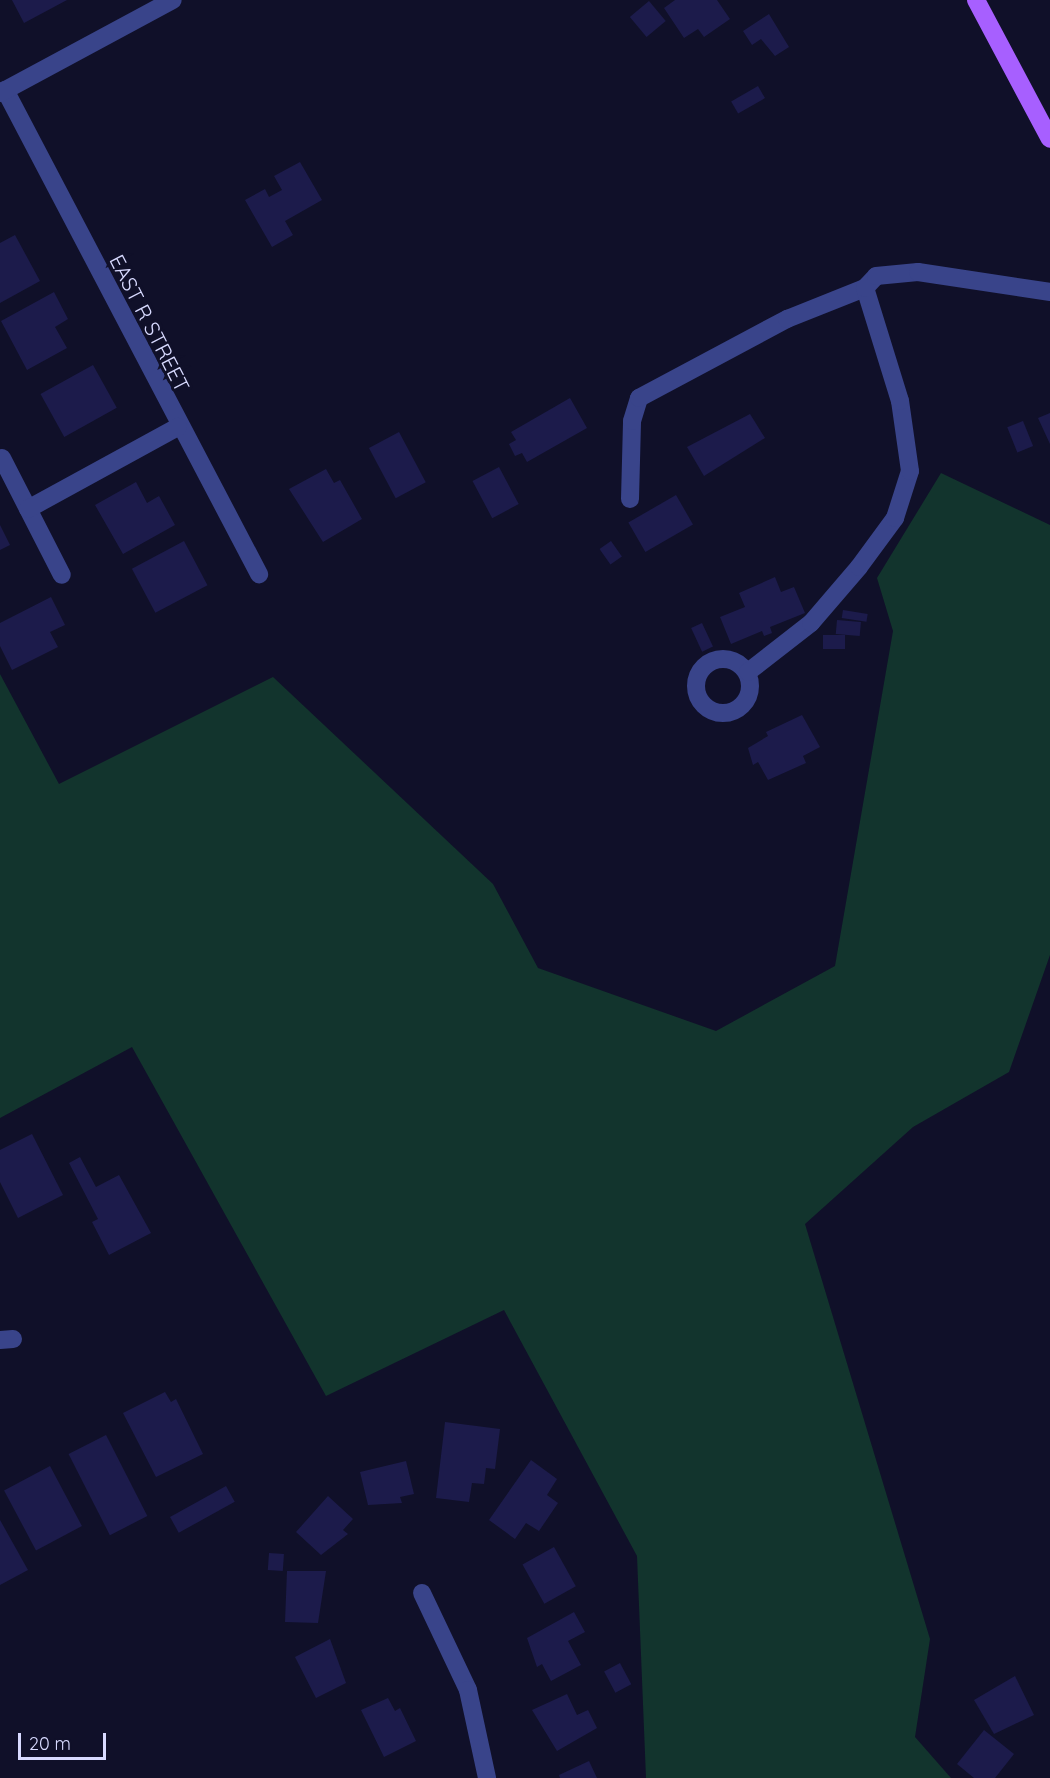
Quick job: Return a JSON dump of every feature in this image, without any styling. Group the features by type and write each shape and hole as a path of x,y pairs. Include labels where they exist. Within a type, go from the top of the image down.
{"main road":[{"path":"975,0 1050,139"}],"street":[{"path":"3,92 142,8 173,0"},
{"name":"EAST R STREET","path":"3,92 178,427 259,573"},
{"path":"630,499 632,421 639,398 787,319 865,288 876,276 918,272 1050,292"},
{"path":"748,672 811,623 859,567 895,518 910,471 900,401 865,288"},
{"path":"28,508 178,427"},
{"path":"2,459 62,575"},
{"path":"422,1593 468,1690 487,1778"}],"green space":[{"path":"941,473 1050,525 1050,955 1009,1072 913,1127 805,1224 930,1639 915,1737 951,1778 646,1778 637,1556 504,1310 326,1396 132,1047 0,1118 0,674 59,784 273,677 493,884 538,968 716,1031 835,966 893,631 877,578"}],"building":[{"path":"12,0 67,0 24,23"},
{"path":"675,0 717,0 730,19 704,37 698,29 684,38 664,8"},
{"path":"649,1 666,21 647,37 630,17"},
{"path":"769,14 789,47 775,56 761,39 752,45 743,31"},
{"path":"758,86 765,98 738,114 731,102"},
{"path":"300,162 322,200 285,221 293,235 272,247 245,200 265,189 269,197 282,190 274,176"},
{"path":"15,235 40,281 0,303 0,243"},
{"path":"54,292 68,319 55,327 67,348 27,370 1,321"},
{"path":"93,365 117,408 64,437 41,394"},
{"path":"570,398 587,428 527,462 522,453 515,456 509,444 516,440 511,432"},
{"path":"1050,413 1050,444 1038,418"},
{"path":"750,414 765,438 704,476 687,447"},
{"path":"1023,421 1033,446 1017,452 1007,427"},
{"path":"399,432 426,482 396,498 369,448"},
{"path":"499,467 519,504 492,518 473,481"},
{"path":"326,469 334,483 340,480 362,519 323,542 289,489"},
{"path":"136,482 147,503 159,496 175,525 123,554 95,505"},
{"path":"676,495 693,524 645,552 628,522"},
{"path":"0,525 10,545 0,550"},
{"path":"184,541 207,585 155,613 132,569"},
{"path":"611,541 622,557 610,565 600,549"},
{"path":"775,577 781,592 794,587 805,613 770,627 772,633 764,636 762,631 731,644 720,617 745,607 739,593"},
{"path":"51,597 65,625 50,632 58,647 12,670 0,646 0,623"},
{"path":"843,610 868,614 866,622 842,618"},
{"path":"837,620 861,622 860,636 836,634"},
{"path":"702,623 713,647 702,652 691,628"},
{"path":"823,635 845,635 845,649 823,649"},
{"path":"802,715 820,747 803,756 806,763 768,780 758,762 753,765 748,748 768,736 766,732"},
{"path":"32,1134 63,1195 18,1218 0,1182 0,1150"},
{"path":"80,1157 96,1187 119,1175 151,1233 109,1255 92,1222 98,1219 69,1163"},
{"path":"165,1392 171,1402 176,1399 203,1454 156,1477 123,1413"},
{"path":"445,1422 500,1429 495,1469 486,1468 484,1484 472,1483 469,1502 436,1498"},
{"path":"106,1435 147,1516 110,1535 69,1454"},
{"path":"531,1460 557,1479 547,1495 558,1503 539,1531 526,1523 515,1539 489,1520"},
{"path":"406,1461 414,1494 400,1497 402,1503 368,1505 360,1472"},
{"path":"50,1466 82,1526 36,1550 4,1490"},
{"path":"226,1486 235,1502 179,1533 170,1517"},
{"path":"328,1496 353,1519 343,1530 348,1534 321,1555 296,1532"},
{"path":"0,1520 28,1570 0,1585"},
{"path":"554,1547 576,1586 544,1604 523,1564"},
{"path":"269,1553 284,1554 283,1571 268,1570"},
{"path":"287,1571 326,1571 318,1623 285,1622"},
{"path":"574,1612 585,1632 568,1641 581,1665 551,1681 542,1664 537,1667 527,1638"},
{"path":"330,1639 346,1683 316,1698 295,1657"},
{"path":"620,1663 631,1684 615,1693 604,1671"},
{"path":"1015,1676 1034,1715 994,1734 974,1700"},
{"path":"567,1694 577,1715 588,1710 597,1728 557,1751 532,1710"},
{"path":"388,1698 395,1711 400,1708 416,1741 384,1757 361,1710"},
{"path":"984,1730 1014,1754 995,1778 974,1778 957,1764"},
{"path":"589,1761 597,1778 560,1778 559,1775"}]}
